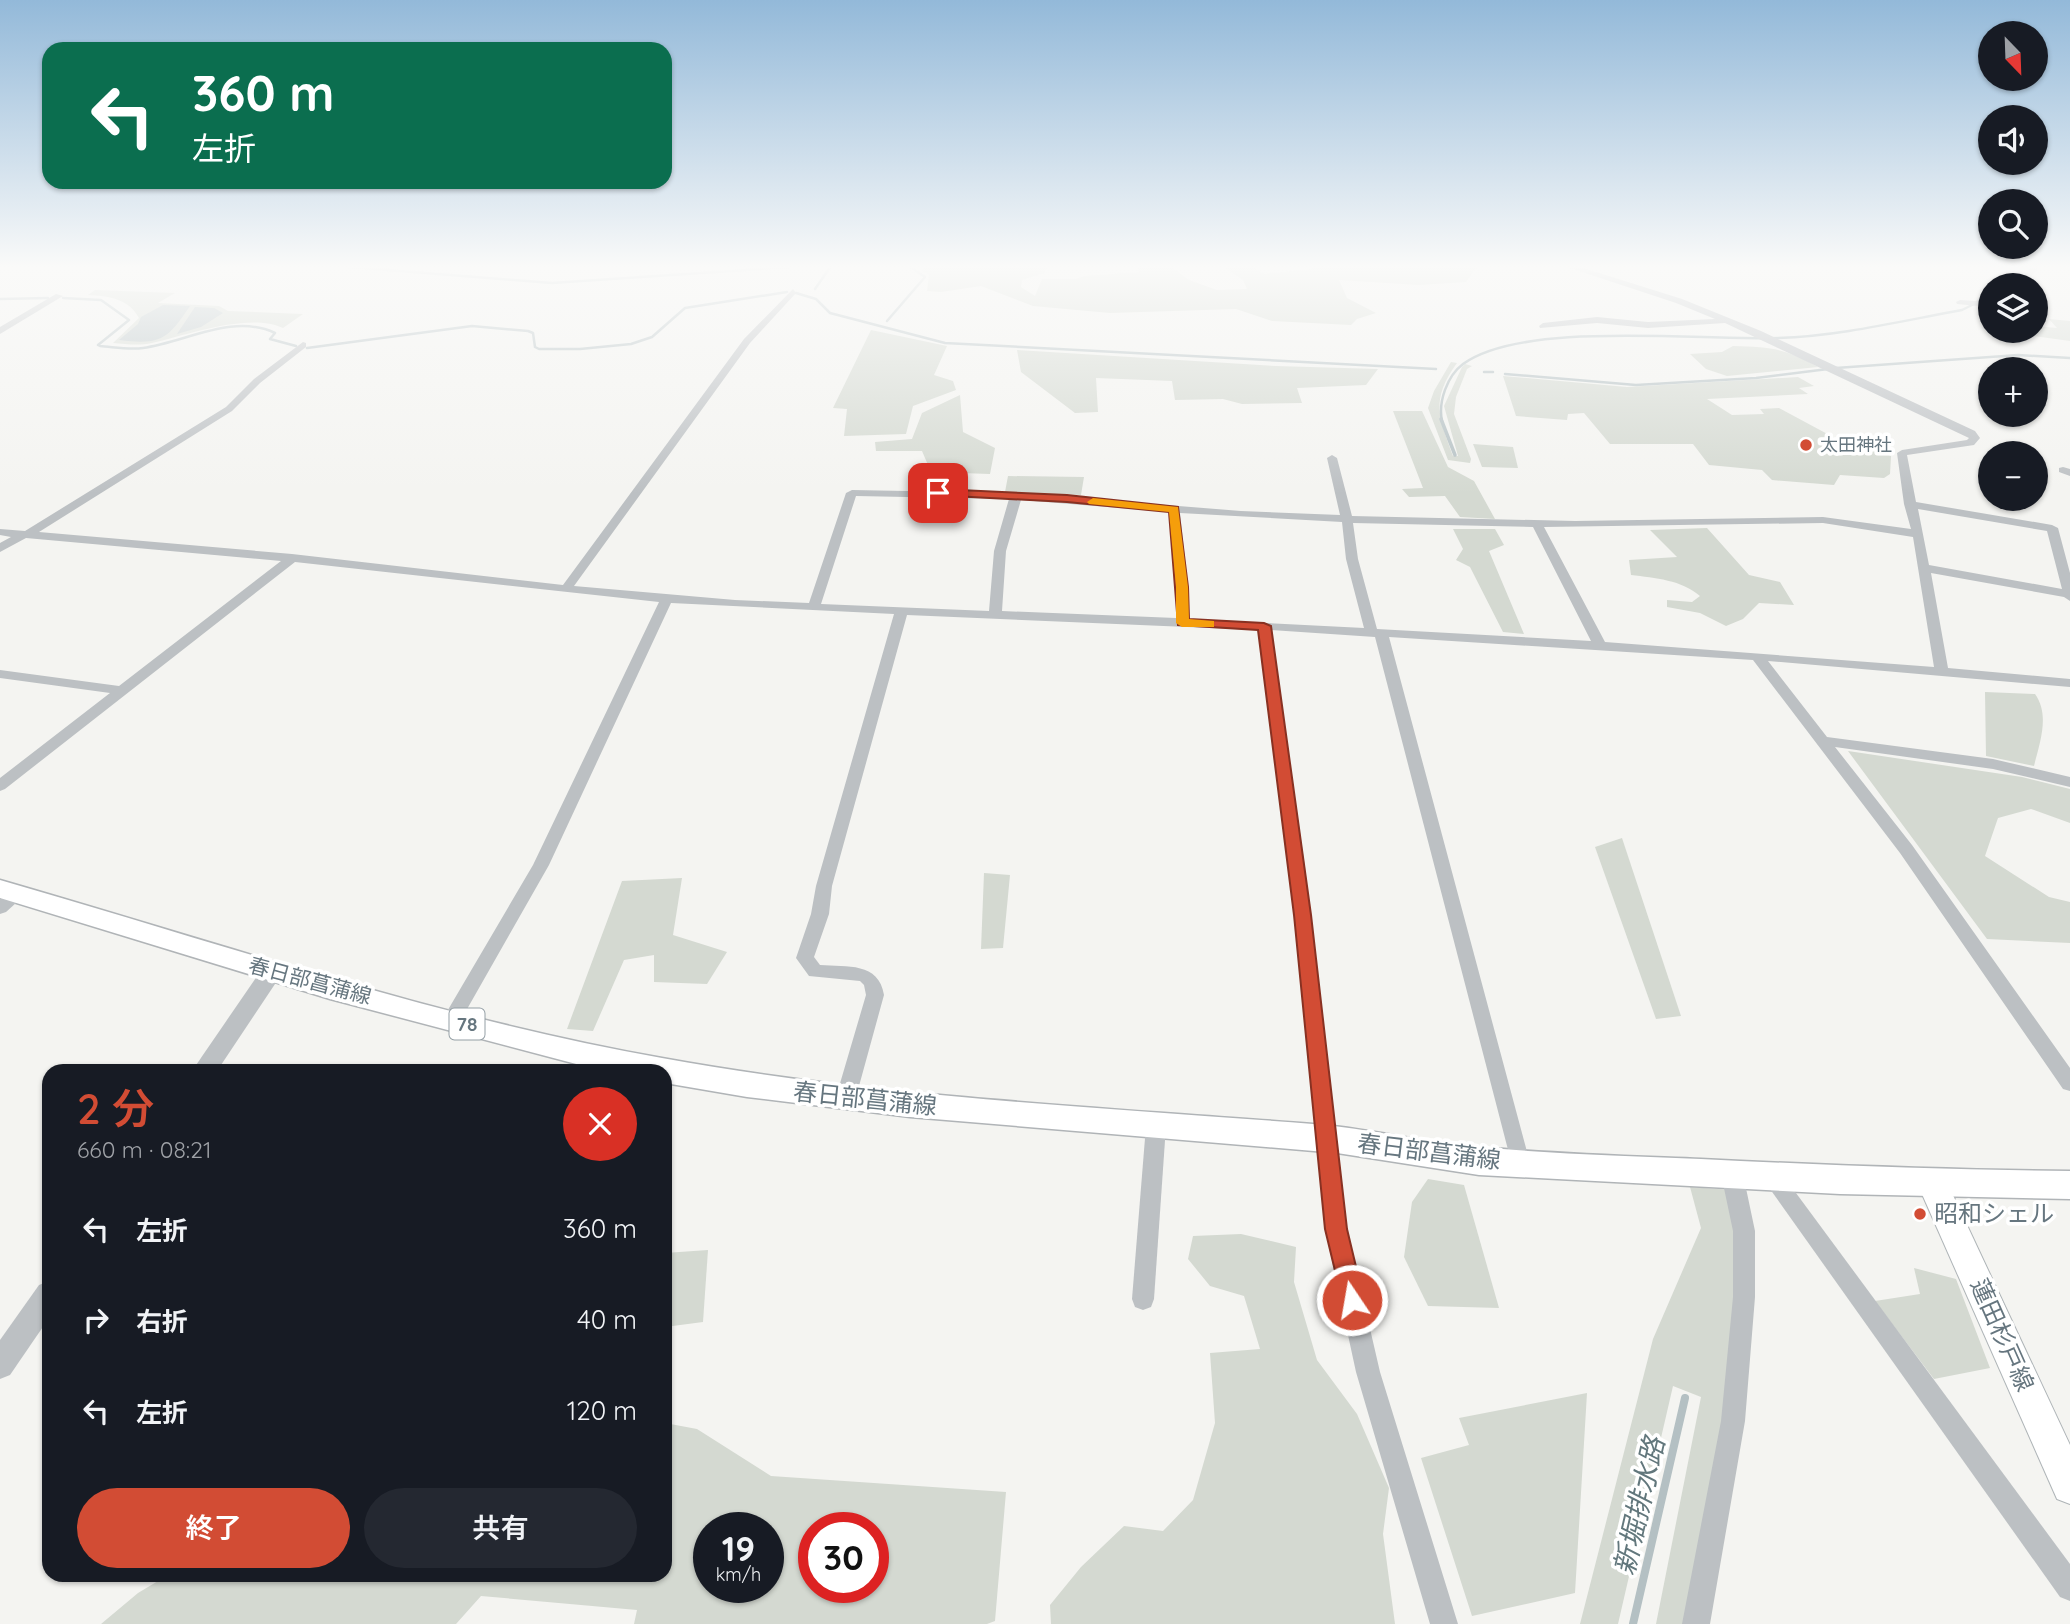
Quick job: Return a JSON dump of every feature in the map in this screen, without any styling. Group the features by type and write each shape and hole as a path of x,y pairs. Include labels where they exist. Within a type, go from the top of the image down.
{"main road":[{"name":"春日部菖蒲線","path":"6,897 558,1050 629,1064"},
{"name":"春日部菖蒲線","path":"672,1072 846,1097 1156,1126 1326,1138 1445,1157 1933,1185 2070,1185"},
{"name":"蓮田杉戸線","path":"1933,1185 2070,1486"}],"street":[{"path":"566,589 746,342"},
{"path":"1778,342 1971,433 1975,438 1970,443 1902,453 1942,672"},
{"path":"0,548 229,409 257,381 303,345"},
{"path":"1332,458 1347,519 1352,559 1376,633 1520,1163"},
{"path":"814,607 852,493 1016,496 1347,519 1536,524 1823,520 1918,534"},
{"path":"995,614 1000,551 1016,496"},
{"path":"1910,504 2052,528 2070,596 1925,568"},
{"path":"1174,509 1182,587 1182,623"},
{"path":"1536,524 1600,646"},
{"path":"0,532 292,558 566,589 735,604 1264,626 1756,656 2070,683"},
{"path":"0,786 292,558"},
{"path":"451,1020 541,866 667,598"},
{"path":"846,1097 875,995 874,987 871,979 864,975 815,971 805,958 820,914 824,886 902,610"},
{"path":"1264,626 1297,867 1336,1229 1368,1371 1444,1624"},
{"path":"1756,656 1906,849 2070,1083"},
{"path":"0,674 122,691"},
{"path":"1824,741 1993,764 2070,782"},
{"path":"209,1064 272,972"},
{"path":"1143,1298 1156,1126"},
{"path":"1696,1624 1734,1421 1744,1297 1744,1231 1732,1174"},
{"path":"1772,1176 2070,1587"},
{"path":"0,1365 42,1304"}],"shaded area":[{"path":"114,342 156,342 147,344"},
{"path":"865,342 927,342 947,346 934,375 953,381 956,390 913,406 906,434 844,436 847,409 833,408"},
{"path":"1733,346 1777,350 1818,367 1727,376 1706,369 1690,354 1722,352"},
{"path":"1017,350 1276,366 1378,369 1366,385 1297,388 1302,403 1242,404 1223,399 1175,400 1172,381 1096,378 1098,412 1075,413 1021,372"},
{"path":"1451,362 1457,363 1440,398 1441,419 1453,456 1458,456 1444,406 1462,367 1465,364 1472,366 1467,369 1456,397 1454,414 1471,459 1470,463 1448,460 1428,408 1434,391"},
{"path":"1503,376 1627,387 1798,377 1814,386 1799,388 1808,394 1707,399 1732,415 1764,414 1760,409 1779,408 1846,444 1872,443 1874,449 1891,456 1890,474 1884,478 1840,475 1834,485 1772,480 1762,470 1709,465 1693,444 1610,444 1584,413 1568,414 1567,420 1516,416"},
{"path":"960,395 963,432 995,448 990,474 931,472 922,451 876,451 875,442 912,439 922,413"},
{"path":"1393,411 1422,411 1448,467 1474,481 1495,519 1460,517 1445,496 1409,497 1402,489 1423,488"},
{"path":"1473,444 1513,447 1518,468 1482,467"},
{"path":"1008,476 1084,477 1081,495 1005,492"},
{"path":"1707,528 1749,575 1780,582 1794,605 1759,603 1743,619 1726,626 1700,613 1667,607 1667,600 1692,602 1700,596 1685,586 1631,575 1629,560 1677,557 1650,530"},
{"path":"1453,529 1495,529 1504,545 1489,551 1524,634 1503,632 1470,567 1456,560 1463,549"},
{"path":"1985,692 2035,694 2040,702 2043,720 2034,766 1986,756"},
{"path":"1848,751 2022,777 2070,789 2070,823 2031,809 1998,818 1985,856 2049,897 2070,902 2070,943 1987,939"},
{"path":"1622,838 1681,1016 1656,1019 1595,847"},
{"path":"984,873 1010,875 1003,948 981,949"},
{"path":"682,878 673,935 727,952 707,984 654,982 654,955 624,960 593,1031 567,1029 622,881"},
{"path":"1428,1179 1464,1185 1499,1308 1428,1306 1404,1257 1412,1202"},
{"path":"1690,1187 1732,1190 1737,1293 1725,1407 1687,1624 1656,1624 1701,1397 1673,1386 1618,1624 1580,1624 1653,1339 1701,1228"},
{"path":"1241,1234 1296,1247 1294,1282 1317,1360 1357,1414 1389,1488 1383,1534 1395,1624 1051,1624 1050,1605 1081,1567 1124,1526 1163,1531 1193,1500 1215,1423 1210,1353 1260,1349 1244,1296 1210,1286 1188,1259 1193,1236"},
{"path":"708,1250 703,1322 672,1326 672,1253"},
{"path":"1914,1268 1956,1279 1990,1368 1934,1379 1875,1301 1920,1294"},
{"path":"1587,1393 1575,1593 1472,1616 1421,1458 1469,1445 1459,1418"},
{"path":"672,1424 697,1429 771,1476 1006,1492 995,1621 987,1624 634,1624 637,1610 481,1596 456,1624 101,1624 138,1593 156,1582 672,1582"}],"waterway":[{"path":"102,342 98,345 127,349 170,342"},
{"path":"280,342 296,346"},
{"path":"307,348 354,342"},
{"path":"534,342 535,347 539,349 580,349 638,342"},
{"path":"940,342 1436,369"},
{"name":"新堀排水路","path":"1442,421 1443,398 1448,382 1457,369 1491,350 1529,342"},
{"path":"1836,368 2018,355 2070,358"},
{"path":"1505,374 1636,385 1756,378 1828,369"},
{"path":"1484,372 1493,372"},
{"name":"新堀排水路","path":"1441,419 1455,455"},
{"name":"新堀排水路","path":"1633,1624 1685,1398"}],"slow traffic":[{"path":"1093,502 1174,509 1182,587 1182,623 1209,624"}],"place":[{"name":"太田神社","path":"1806,445"},
{"name":"昭和シェル","path":"1920,1214"}],"route":[{"path":"938,493 1067,499 1174,509 1182,587 1182,623 1264,626 1303,915 1336,1229 1352,1300"}]}
